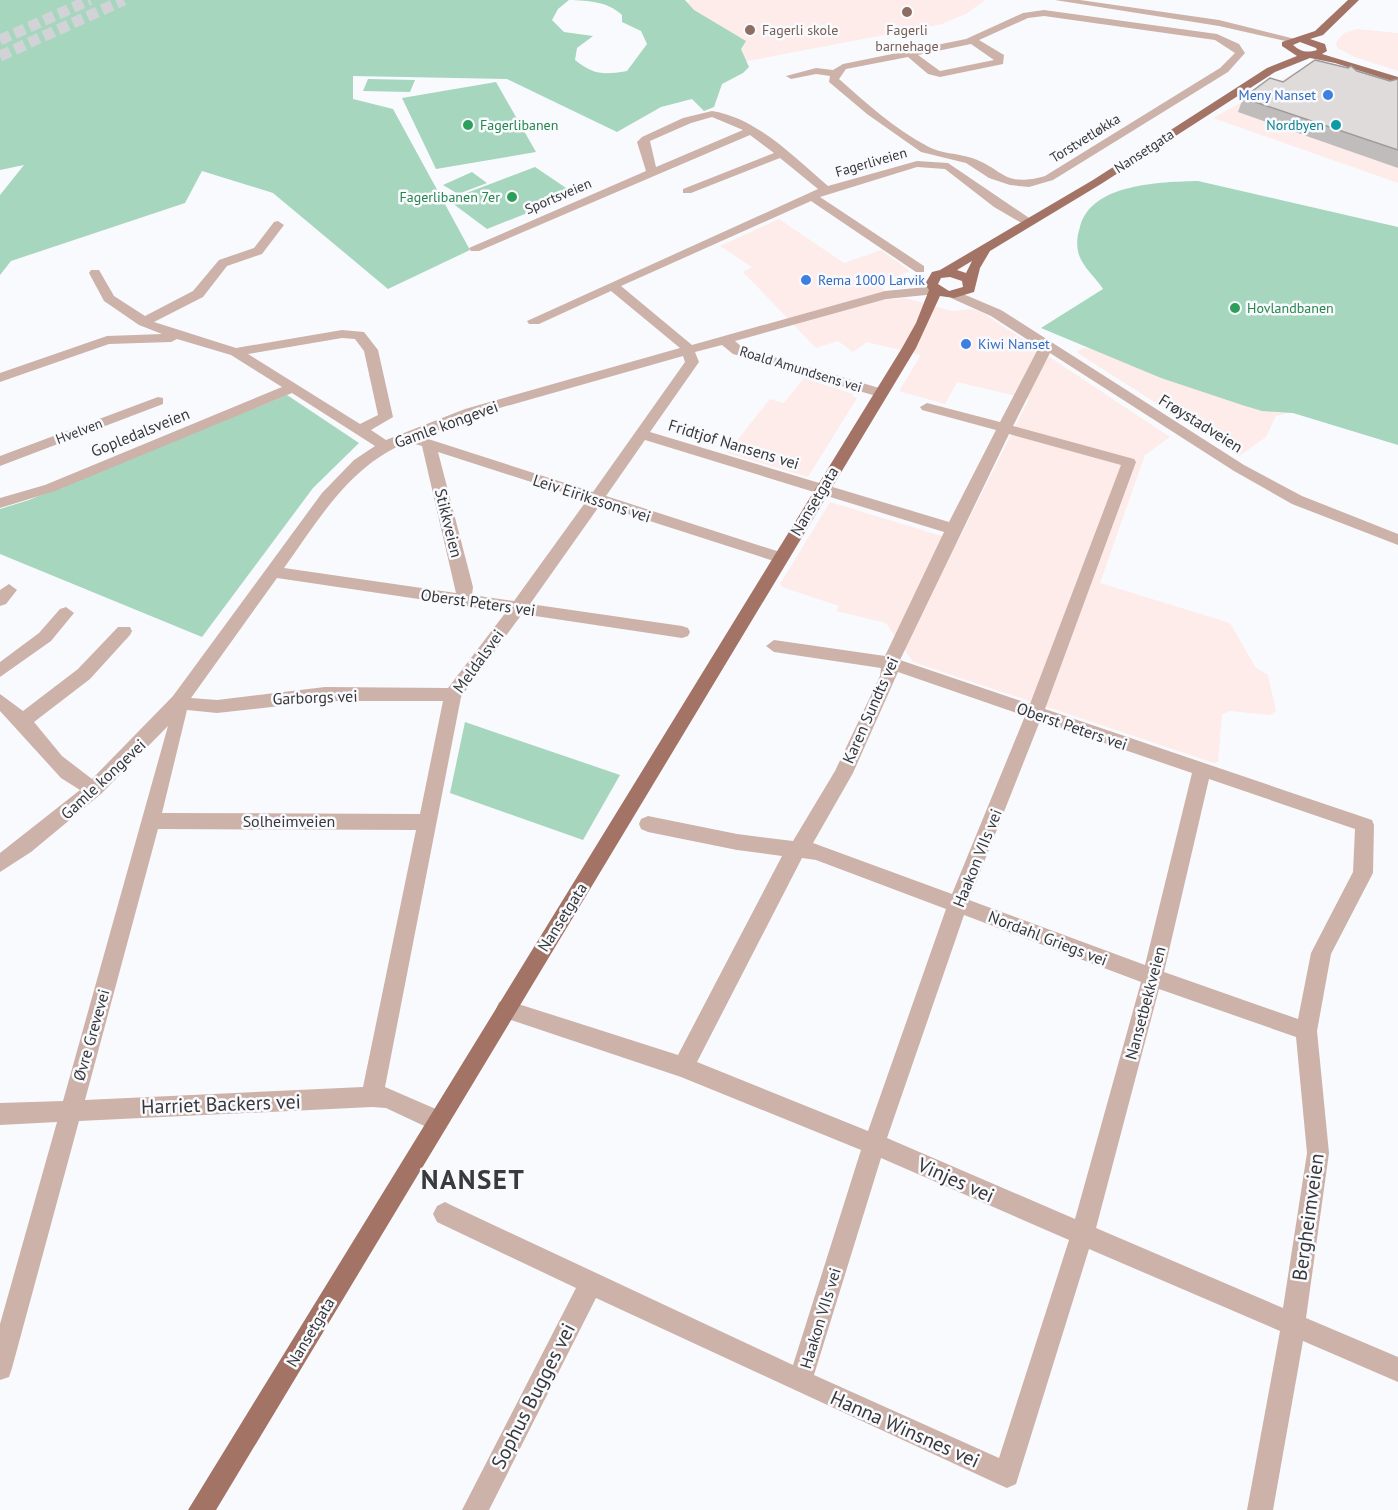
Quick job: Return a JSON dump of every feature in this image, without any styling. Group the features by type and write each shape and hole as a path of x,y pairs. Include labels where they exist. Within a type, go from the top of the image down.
{"main road":[{"name":"Nansetgata","path":"201,1510 923,323 937,283 1271,69 1284,56 1292,43 1319,33 1355,0"},
{"name":"Nansetgata","path":"1271,69 1310,55 1322,48 1326,35 1352,10 1355,0"},
{"path":"1292,43 1322,48 1398,78"},
{"path":"1292,43 1310,55 1398,78"},
{"name":"Nansetgata","path":"923,323 955,295 965,292 974,268 986,250"},
{"path":"937,283 957,274 970,283"},
{"path":"937,283 955,295"}],"street":[{"path":"1060,0 1252,30 1292,43"},
{"path":"1118,23 1123,9"},
{"name":"Torstvetløkka","path":"791,76 816,71 835,73 855,64 972,40 1020,17 1036,13 1217,37 1235,46 1240,53 1224,70 1049,178 1036,183 1005,181 970,161 935,154 916,146 836,85 833,80 835,73"},
{"path":"910,53 932,72 940,74 999,62 1000,57 972,40"},
{"path":"652,172 643,142 646,139 710,114 723,114 752,131 826,190"},
{"name":"Sportsveien","path":"475,248 752,131"},
{"path":"687,191 780,154"},
{"name":"Fagerliveien","path":"534,321 826,190 917,164 948,166 998,204 1029,222"},
{"path":"812,197 920,269"},
{"path":"144,322 198,294 223,263 258,251 278,225"},
{"path":"95,273 109,298 144,322 162,330 236,352 385,446"},
{"name":"Gamle kongevei","path":"0,864 94,789 179,701 341,480 359,463 385,446 405,436 470,412 885,295 937,283"},
{"name":"Frøystadveien","path":"970,283 996,313"},
{"path":"613,286 688,350"},
{"name":"Frøystadveien","path":"955,295 996,313 1239,468 1336,517 1398,540"},
{"path":"236,352 342,334 359,335 372,350 386,417 360,430"},
{"path":"0,378 107,340 194,338"},
{"name":"Roald Amundsens vei","path":"725,340 738,351 881,393"},
{"name":"Karen Sundts vei","path":"683,1067 788,862 811,835 850,759 889,676 890,663 953,529 1046,346"},
{"name":"Meldalsvei","path":"372,1097 450,703 692,362 688,350"},
{"name":"Gopledalsveien","path":"0,503 50,488 292,388"},
{"name":"Hvelven","path":"0,461 158,401"},
{"path":"927,406 1005,427"},
{"name":"Haakon VIIs vei","path":"800,1382 873,1144 958,903 1035,713 1129,462 1005,427"},
{"name":"Fridtjof Nansens vei","path":"642,434 953,529"},
{"name":"Leiv Eirikssons vei","path":"405,436 429,446 780,558"},
{"name":"Stikkveien","path":"429,446 465,587 464,600"},
{"name":"Oberst Peters vei","path":"274,572 682,632"},
{"path":"0,671 45,637 66,613"},
{"path":"24,720 84,674 124,631"},
{"name":"Oberst Peters vei","path":"774,646 890,663 1365,825"},
{"name":"Garborgs vei","path":"179,701 191,706 211,707 285,696 450,703"},
{"path":"0,701 24,720 62,769 83,785 94,789"},
{"name":"Øvre Grevevei","path":"0,1368 178,721 179,701"},
{"name":"Nansetbekkveien","path":"1082,1235 1152,978 1202,771"},
{"name":"Solheimveien","path":"151,821 428,822"},
{"name":"Nordahl Griegs vei","path":"648,824 737,842 817,852 958,903 1152,978 1306,1032"},
{"name":"Bergheimveien","path":"1260,1510 1293,1326 1318,1153 1306,1032 1321,952 1363,873 1365,825"},
{"name":"Vinjes vei","path":"506,1009 683,1067 873,1144 1398,1370"},
{"name":"Harriet Backers vei","path":"0,1114 372,1097 387,1098 437,1122"},
{"name":"Hanna Winsnes vei","path":"446,1214 800,1382 1007,1475 1082,1235"},
{"name":"Sophus Bugges vei","path":"475,1510 591,1283"}],"shaded area":[{"name":"Fagerli skole","path":"690,0 985,0 966,14 942,24 748,61 729,61 683,9"},
{"path":"1357,29 1398,33 1398,71 1355,57 1337,48 1336,42 1344,33"},
{"name":"Nordbyen","path":"1309,65 1398,86 1398,183 1213,118"},
{"path":"779,219 844,263 881,250 910,271 879,285 893,299 906,298 952,311 972,309 980,311 1170,437 1145,455 1100,583 1230,623 1256,668 1268,675 1276,711 1270,715 1230,711 1222,714 1218,762 1214,763 913,662 886,623 836,611 839,606 782,587 780,584 830,502 958,541 1029,399 957,382 945,404 899,391 921,355 867,342 853,352 838,341 816,348 743,272 752,267 720,246"},
{"path":"1083,348 1096,349 1161,378 1278,412 1291,412 1276,416 1266,437 1239,456 1076,352"},
{"path":"804,378 853,394 852,396 857,398 808,477 727,453 770,399 784,403"}],"green space":[{"path":"0,0 569,0 685,0 694,10 746,41 741,49 749,67 743,73 722,84 714,107 704,111 692,99 661,107 617,132 507,79 353,76 353,99 393,109 470,250 388,289 273,193 202,171 185,203 11,261 0,275 0,195 24,165 0,170","holes":["569,0 610,7 622,15 622,22 641,31 647,44 627,71 599,73 575,60 577,48 593,36 564,32 552,20 558,9"]},
{"path":"368,79 415,80 410,92 363,91"},
{"name":"Fagerlibanen","path":"496,82 536,152 436,169 402,98"},
{"name":"Fagerlibanen 7er","path":"535,167 575,194 487,229 448,200"},
{"path":"472,172 487,183 458,194 443,185"},
{"name":"Hovlandbanen","path":"1198,181 1398,227 1398,445 1293,413 1262,411 1242,405 1161,378 1041,328 1103,289 1081,259 1077,244 1079,230 1087,212 1098,201 1113,193 1148,184"},
{"path":"287,395 359,443 313,488 202,637 0,554 0,509 29,500"},
{"path":"465,722 620,775 583,840 450,793"}],"building":[{"name":"Nordbyen","path":"1315,60 1348,68 1351,66 1357,71 1390,81 1398,79 1398,150 1243,98 1270,78 1283,82"}],"tunnel":[{"path":"0,40 90,0"},
{"path":"0,56 124,0"}],"place":[{"name":"Fagerli barnehage","path":"907,12"},
{"name":"Fagerli skole","path":"750,30"},
{"name":"Meny Nanset","path":"1328,95"},
{"name":"Fagerlibanen","path":"468,125"},
{"name":"Nordbyen","path":"1336,125"},
{"name":"Fagerlibanen 7er","path":"512,197"},
{"name":"Rema 1000 Larvik","path":"806,280"},
{"name":"Hovlandbanen","path":"1235,308"},
{"name":"Kiwi Nanset","path":"966,344"}],"district":[{"name":"NANSET","path":"473,1180"}]}
